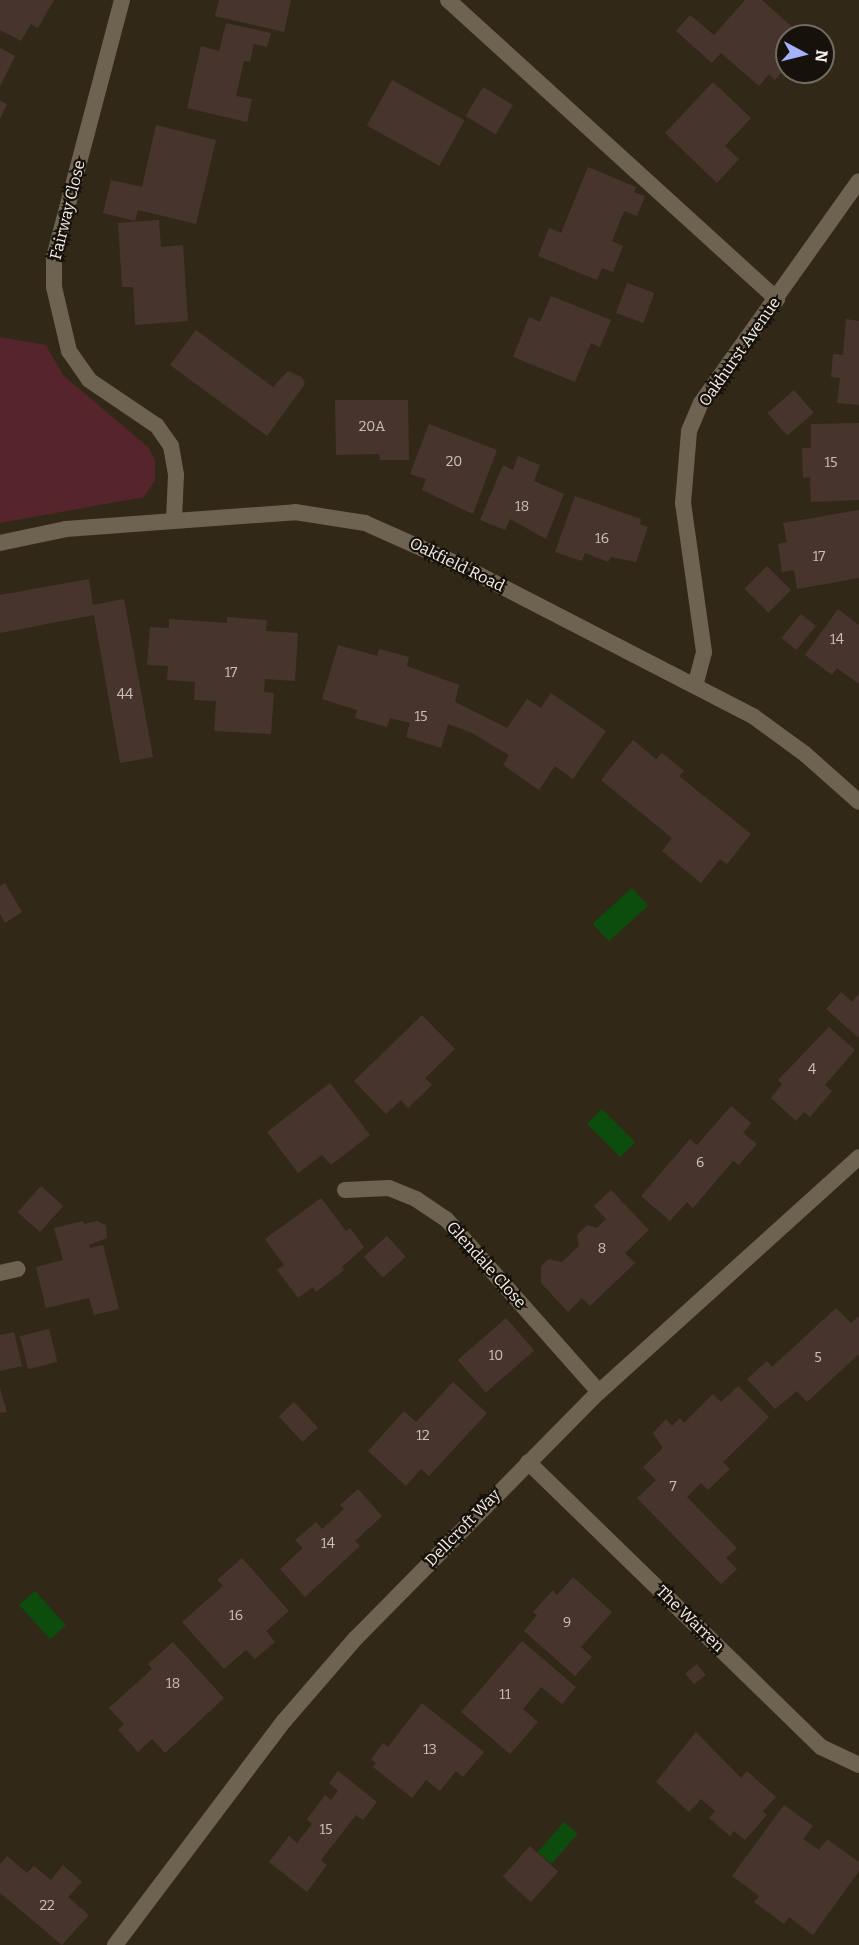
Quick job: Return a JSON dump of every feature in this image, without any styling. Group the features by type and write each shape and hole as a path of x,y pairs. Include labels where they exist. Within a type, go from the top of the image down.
{"street":[{"name":"Fairway Close","path":"122,0 54,258 54,286 69,351 89,380 157,426 171,446 176,475 174,519"},
{"path":"448,0 777,299"},
{"name":"Oakhurst Avenue","path":"695,686 704,652 683,503 689,432 701,403 859,181"},
{"name":"Oakfield Road","path":"0,543 66,529 174,519 295,512 365,523 466,568 753,716 805,754 859,802"},
{"name":"Dellcroft Way","path":"115,1945 284,1721 356,1638 599,1392 859,1157"},
{"name":"Glendale Close","path":"345,1190 389,1188 416,1199 446,1219 599,1392"},
{"path":"0,1272 18,1269"},
{"name":"The Warren","path":"528,1462 821,1747 859,1765"}],"shaded area":[{"path":"0,337 46,345 63,375 149,448 155,460 155,480 144,497 0,523"},
{"path":"632,888 648,906 609,941 593,923"},
{"path":"602,1109 635,1142 620,1157 587,1124"},
{"path":"35,1591 66,1625 50,1639 19,1605"},
{"path":"564,1822 578,1834 551,1864 538,1852"}],"building":[{"path":"0,0 54,0 38,28 31,24 21,41 0,30"},
{"path":"219,0 291,0 284,32 215,16"},
{"path":"745,0 762,0 789,24 775,24 775,80 769,74 759,86 721,53 712,63 676,31 690,15 714,35"},
{"path":"226,23 271,33 267,47 254,44 250,62 244,61 236,96 252,99 247,122 187,108 201,46 219,51"},
{"path":"0,48 15,56 0,86"},
{"path":"392,80 465,120 439,166 367,125"},
{"path":"713,82 751,118 725,146 739,159 717,183 665,133"},
{"path":"483,87 513,105 495,134 465,116"},
{"path":"0,101 7,104 0,119"},
{"path":"156,125 216,140 196,224 138,210 135,221 103,213 111,180 142,187"},
{"path":"588,167 636,187 634,192 645,196 637,216 624,211 612,241 623,246 613,272 602,268 597,280 538,256 549,228 561,233"},
{"path":"159,220 161,247 183,245 188,321 135,325 133,287 122,287 118,223"},
{"path":"627,283 654,293 643,323 616,313"},
{"path":"551,296 611,320 600,347 591,343 575,382 513,357 529,317 540,322"},
{"path":"846,319 859,321 859,405 837,403 840,378 831,377 833,354 843,355"},
{"path":"196,330 273,387 288,371 302,377 305,384 267,436 170,365"},
{"path":"794,390 814,413 787,436 768,413"},
{"path":"335,400 408,400 409,460 380,460 379,454 336,455"},
{"path":"859,423 859,500 811,502 810,477 803,478 802,448 811,448 811,424"},
{"path":"429,424 497,450 473,514 422,490 426,479 410,474"},
{"path":"518,456 540,465 534,481 564,494 546,539 510,519 505,530 480,520 503,465 513,470"},
{"path":"575,496 641,519 640,524 648,527 636,562 611,557 608,562 585,553 582,561 555,552"},
{"path":"859,510 859,578 797,589 794,570 782,572 778,544 787,542 783,523"},
{"path":"767,566 791,590 768,613 744,589"},
{"path":"89,579 93,605 124,599 153,757 120,763 94,615 0,633 0,595"},
{"path":"838,609 859,625 859,684 837,668 832,675 805,655"},
{"path":"801,614 816,626 796,650 781,638"},
{"path":"227,617 267,620 266,631 298,633 295,681 265,679 264,692 274,693 271,734 214,731 216,701 194,700 195,682 167,680 168,666 147,665 150,627 169,628 169,619 227,623"},
{"path":"338,645 377,656 379,649 409,657 407,666 459,685 455,702 507,728 527,699 541,708 551,693 606,731 573,779 555,766 539,790 503,765 509,755 470,732 448,724 441,748 406,737 410,723 390,718 387,727 355,718 357,710 322,699"},
{"path":"633,740 656,759 662,753 684,771 679,776 751,834 727,864 720,859 701,883 662,851 672,838 601,780"},
{"path":"5,883 22,912 5,923 0,914 0,886"},
{"path":"841,992 852,1002 859,993 859,1038 826,1009"},
{"path":"422,1015 455,1049 425,1078 432,1085 408,1108 401,1100 386,1114 354,1081"},
{"path":"829,1027 855,1050 825,1085 832,1091 810,1117 804,1112 796,1121 771,1098 782,1084 778,1080"},
{"path":"330,1083 370,1135 331,1165 322,1155 298,1173 267,1132"},
{"path":"731,1106 751,1123 743,1133 757,1144 739,1165 733,1161 693,1208 687,1202 670,1221 641,1196 690,1139 697,1145"},
{"path":"41,1186 63,1206 40,1232 18,1212"},
{"path":"611,1190 649,1230 625,1253 635,1263 590,1306 582,1298 568,1312 541,1283 541,1266 549,1259 562,1262 579,1246 577,1235 587,1225 597,1228 606,1219 594,1206"},
{"path":"321,1198 346,1231 350,1228 364,1247 342,1267 344,1270 316,1292 313,1287 298,1298 277,1270 284,1265 265,1239"},
{"path":"83,1221 84,1224 97,1221 106,1225 107,1238 89,1245 90,1248 103,1245 119,1309 94,1315 89,1298 46,1308 36,1267 63,1260 54,1228"},
{"path":"387,1236 406,1257 383,1278 364,1257"},
{"path":"836,1308 851,1323 859,1316 859,1354 807,1402 797,1391 775,1409 747,1379 767,1361 772,1367"},
{"path":"506,1318 534,1350 486,1392 458,1360"},
{"path":"49,1329 57,1362 28,1369 20,1336"},
{"path":"14,1332 22,1366 0,1371 0,1335"},
{"path":"453,1382 487,1413 429,1476 421,1469 406,1486 368,1451 404,1411 416,1422"},
{"path":"738,1386 769,1417 723,1462 730,1469 708,1490 701,1483 687,1497 737,1548 726,1558 737,1569 721,1584 637,1498 656,1480 643,1467 663,1448 653,1433 666,1419 672,1426 680,1418 684,1423 713,1394 721,1402"},
{"path":"0,1388 7,1412 0,1413"},
{"path":"294,1402 318,1428 303,1442 279,1416"},
{"path":"358,1489 382,1516 355,1541 360,1546 305,1597 280,1569 303,1548 295,1540 316,1522 322,1529 344,1509 340,1505"},
{"path":"242,1558 289,1611 266,1631 275,1642 255,1659 246,1650 224,1669 182,1622 223,1586 217,1580"},
{"path":"573,1577 612,1612 581,1647 592,1657 575,1676 524,1631 537,1615 533,1612 553,1590 557,1595"},
{"path":"522,1641 576,1687 562,1704 541,1687 523,1709 538,1722 510,1754 461,1712"},
{"path":"173,1642 224,1698 165,1753 152,1739 138,1752 118,1730 124,1724 109,1708 152,1669 148,1664"},
{"path":"697,1664 706,1675 694,1684 685,1673"},
{"path":"422,1703 484,1752 463,1777 456,1771 440,1791 426,1780 412,1798 373,1767 376,1763 371,1759 383,1743 388,1747"},
{"path":"696,1732 741,1778 747,1771 776,1797 763,1811 767,1815 745,1840 734,1831 730,1836 709,1818 715,1811 701,1799 689,1812 656,1782"},
{"path":"338,1771 377,1802 363,1820 356,1815 321,1860 327,1865 307,1892 269,1862 289,1836 297,1843 312,1824 307,1819 325,1795 331,1800 338,1791 329,1783"},
{"path":"784,1805 813,1826 803,1839 819,1850 827,1839 859,1862 859,1871 813,1935 789,1917 784,1924 754,1902 759,1896 732,1876"},
{"path":"530,1846 558,1871 531,1902 503,1876"},
{"path":"7,1856 27,1873 34,1866 51,1880 63,1865 82,1882 68,1897 89,1915 62,1945 0,1893 0,1864"}]}
